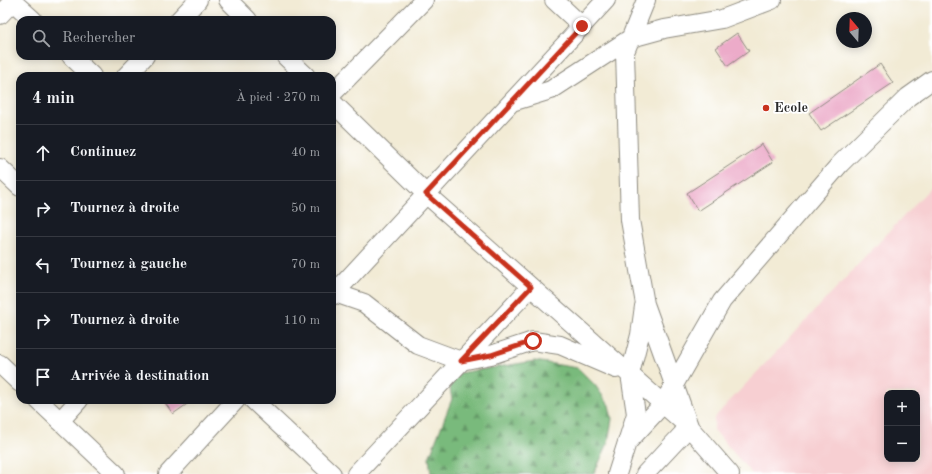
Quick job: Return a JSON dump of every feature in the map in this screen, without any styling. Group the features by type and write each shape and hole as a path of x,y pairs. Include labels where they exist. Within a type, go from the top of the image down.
{"street":[{"path":"0,15 13,0 29,16"},
{"path":"183,16 198,0"},
{"path":"228,0 244,16"},
{"path":"336,90 424,0"},
{"path":"554,0 582,26"},
{"path":"336,292 606,0"},
{"path":"646,0 625,52 630,220 645,304 689,427"},
{"path":"511,102 551,90 631,38 664,29 722,19 772,0"},
{"path":"75,60 88,72"},
{"path":"130,72 141,60"},
{"path":"289,60 302,72"},
{"path":"627,443 663,404 675,386 722,301 840,164 908,97 932,80"},
{"path":"336,106 426,194 689,427 730,474"},
{"path":"0,168 16,183"},
{"path":"356,474 531,287"},
{"path":"336,296 364,303 418,345 461,361 491,355 533,341 560,345 630,374"},
{"path":"617,474 636,414 630,374 640,335 645,304"},
{"path":"42,404 116,474"},
{"path":"60,421 75,404"},
{"path":"168,474 232,404"},
{"path":"258,404 332,474"},
{"path":"645,474 689,427"}],"shaded area":[{"path":"932,186 932,474 752,474 714,430 714,418"}],"green space":[{"path":"535,361 578,368 595,385 609,405 612,419 608,443 594,474 431,474 429,458 452,399 449,384 459,373"}],"building":[{"path":"737,33 749,51 728,66 716,48"},
{"path":"880,64 893,83 821,131 809,113"},
{"path":"762,144 773,162 698,211 687,193"},
{"path":"166,404 187,404 173,414"}],"place":[{"name":"Ecole","path":"766,108"}],"route":[{"path":"533,341 491,355 461,361 531,287 426,194 582,26"}]}
